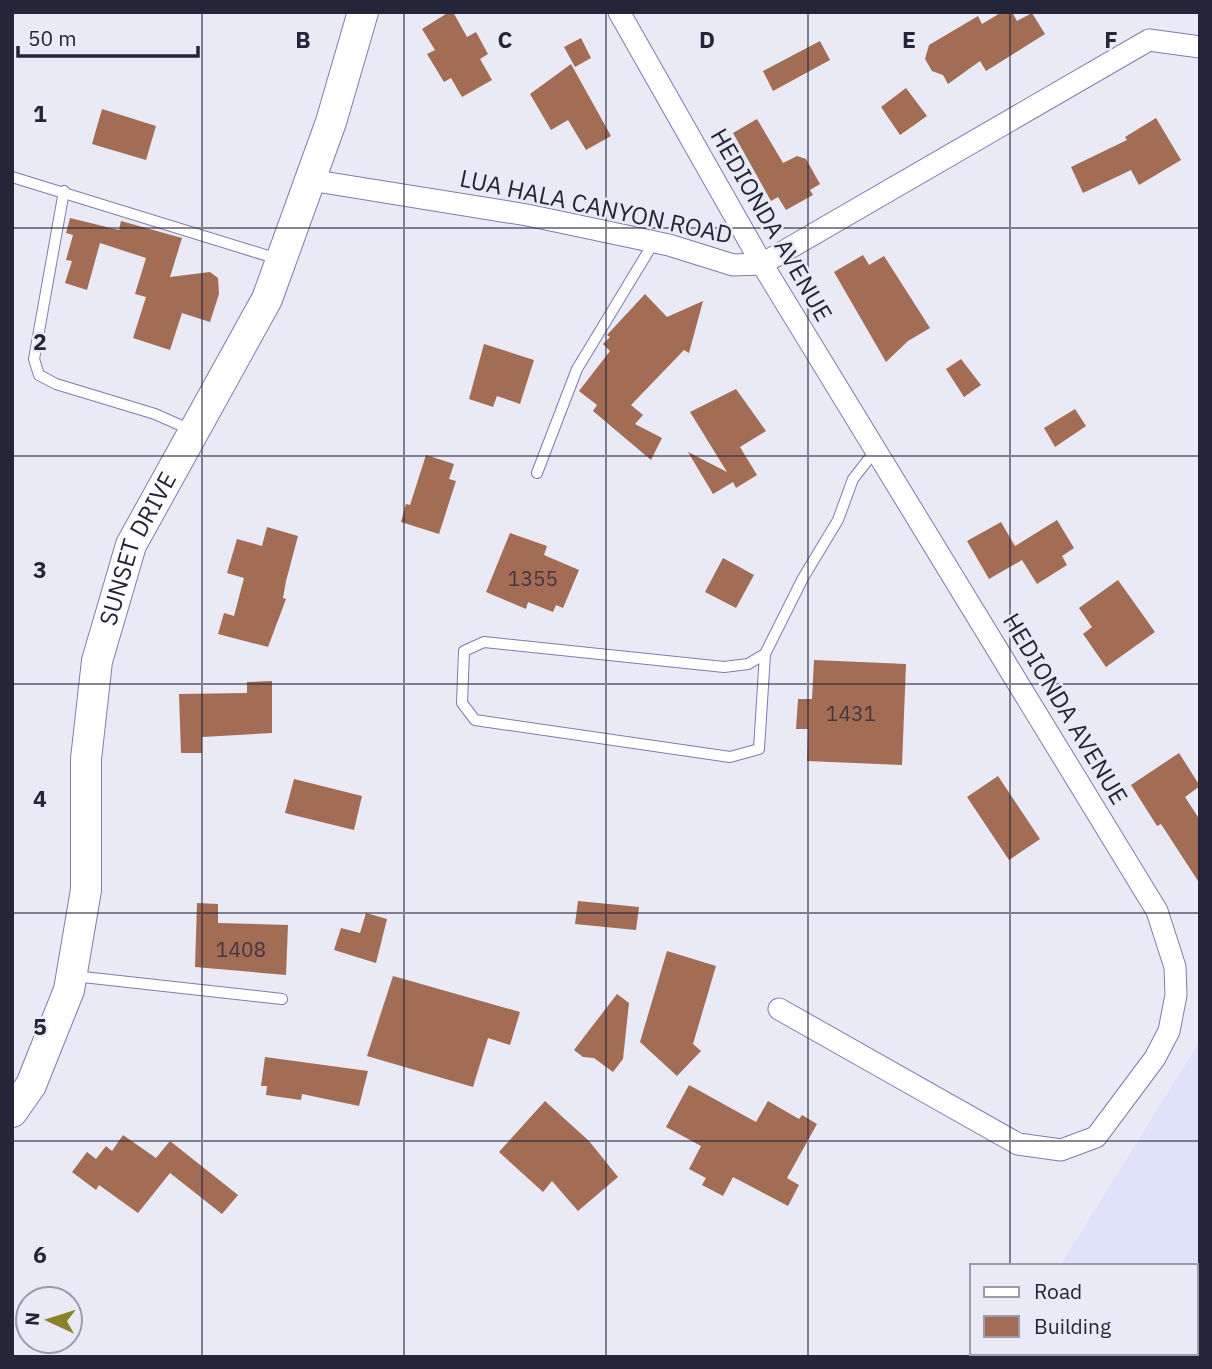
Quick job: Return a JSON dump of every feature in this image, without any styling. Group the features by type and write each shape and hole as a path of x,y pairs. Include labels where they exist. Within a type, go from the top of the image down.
{"main road":[{"name":"SUNSET DRIVE","path":"12,1112 31,1085 69,990 86,891 86,759 97,662 131,545 267,299 310,180 363,12"}],"street":[{"name":"HEDIONDA AVENUE","path":"619,12 762,264 1157,911 1175,967 1176,995 1169,1031 1154,1058 1096,1137 1061,1150 1018,1144 779,1009"},
{"name":"LUA HALA CANYON ROAD","path":"310,180 527,215 654,242 733,265 762,264 1149,40 1200,47"}],"lane":[{"path":"12,177 281,259"},
{"path":"64,191 34,359 39,375 56,384 155,414 193,432"},
{"path":"537,473 577,369 654,242"},
{"path":"765,654 748,664 724,667 484,642 464,651 462,703 475,720 730,757 759,749 765,654 803,578 838,520 853,479 875,451"},
{"path":"72,975 282,999"}],"shaded area":[{"path":"1200,1041 1200,1357 1003,1357 1198,1355 1198,1264 1061,1264"}],"building":[{"path":"453,12 467,37 476,32 488,54 480,59 492,80 462,97 451,78 444,82 427,54 435,50 422,29"},
{"path":"1002,12 1012,12 1017,21 1032,13 1045,34 986,71 980,61 948,84 943,75 932,71 925,59 929,45 978,16 982,24"},
{"path":"581,38 591,58 575,67 564,47"},
{"path":"820,41 830,60 773,91 763,71"},
{"path":"571,64 611,136 586,150 568,120 551,130 530,94"},
{"path":"906,88 927,116 900,135 881,107"},
{"path":"102,109 156,126 146,160 92,144"},
{"path":"1156,118 1181,160 1139,185 1131,170 1083,193 1071,167 1127,140 1125,137"},
{"path":"757,119 783,163 797,156 806,159 820,184 810,190 813,195 786,210 778,197 771,201 733,133"},
{"path":"70,218 119,230 121,221 182,238 170,277 210,272 218,278 219,294 210,322 182,313 170,350 133,338 146,297 135,294 146,258 100,243 87,290 65,283 72,261 66,260 73,235 66,233"},
{"path":"863,255 869,265 884,256 930,328 908,341 886,362 834,272"},
{"path":"645,294 667,317 703,301 689,353 684,350 631,405 643,415 635,424 662,438 651,460 593,411 597,405 579,391 610,351 603,344 610,337 607,335"},
{"path":"484,344 534,360 520,404 497,396 493,407 469,399"},
{"path":"961,359 981,385 964,397 946,369"},
{"path":"736,389 766,431 740,447 757,475 736,488 733,482 713,494 688,452 727,472 690,412"},
{"path":"1075,409 1086,426 1055,447 1044,428"},
{"path":"426,455 454,464 449,479 456,481 439,534 401,522 406,504 410,505"},
{"path":"1057,520 1074,548 1062,556 1067,565 1037,584 1022,560 989,579 967,541 1001,522 1015,546"},
{"path":"267,527 298,536 286,581 283,598 286,599 268,647 218,634 224,613 234,616 244,578 227,573 237,539 262,546"},
{"path":"510,533 547,546 544,555 579,570 563,608 556,605 553,612 528,602 526,609 486,592"},
{"path":"723,558 754,575 736,608 705,592"},
{"path":"1118,580 1155,632 1106,667 1083,634 1092,627 1079,608"},
{"path":"814,660 906,664 902,765 807,761 808,729 796,729 798,699 812,699"},
{"path":"272,681 272,733 202,737 202,753 181,753 179,694 247,693 247,682"},
{"path":"1179,753 1200,786 1185,797 1200,820 1200,884 1161,824 1157,826 1131,785"},
{"path":"998,776 1040,839 1009,860 967,797"},
{"path":"294,779 362,796 354,830 285,813"},
{"path":"578,901 639,907 636,930 575,924"},
{"path":"197,903 218,904 218,923 288,925 286,975 195,967"},
{"path":"366,913 387,919 376,963 334,950 341,928 360,933"},
{"path":"667,951 716,966 693,1044 701,1051 677,1076 640,1042"},
{"path":"393,976 520,1012 510,1045 488,1038 473,1087 367,1056"},
{"path":"617,994 629,1003 623,1059 613,1072 594,1058 583,1057 574,1050"},
{"path":"265,1057 368,1071 359,1106 302,1094 301,1100 266,1095 267,1086 261,1086"},
{"path":"689,1085 756,1122 768,1101 799,1119 802,1115 817,1124 787,1178 799,1185 788,1206 733,1177 723,1196 702,1185 706,1178 689,1169 701,1146 666,1127"},
{"path":"545,1101 589,1141 618,1177 578,1211 552,1181 543,1192 499,1152"},
{"path":"123,1135 156,1158 170,1141 238,1195 222,1214 170,1173 138,1213 99,1185 96,1190 72,1172 87,1152 96,1159 106,1146 112,1151"}]}
